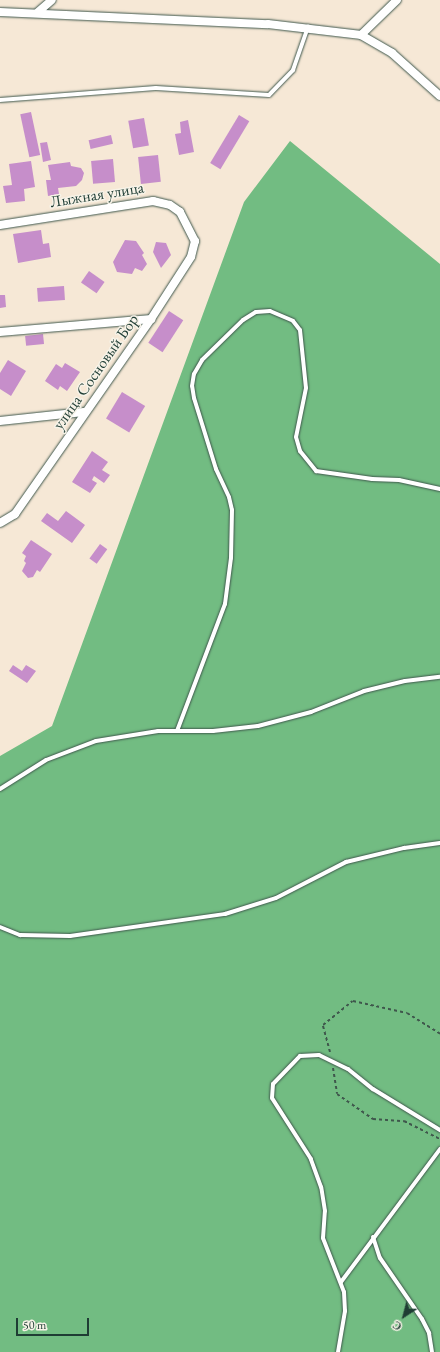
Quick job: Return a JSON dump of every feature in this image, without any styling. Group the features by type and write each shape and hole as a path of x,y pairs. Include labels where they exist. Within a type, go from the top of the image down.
{"street":[{"path":"38,12 52,0"},
{"path":"362,35 397,0"},
{"path":"0,12 38,12 308,27 362,35 392,53 440,96"},
{"name":"Лыжная улица","path":"0,225 153,201 170,206 180,212 189,226"},
{"name":"улица Сосновый Бор","path":"0,523 15,514 84,412 151,319 191,257 195,241 189,226"},
{"path":"0,332 151,319"},
{"path":"0,421 84,412"}],"lane":[{"path":"0,100 156,88 269,95 293,70 308,27"},
{"path":"177,731 225,604 231,558 232,510 230,497 216,469 194,398 192,386 194,374 202,360 243,320 256,312 270,312 288,318 300,330 306,388 296,437 300,451 316,471 372,479 399,480 440,489"},
{"path":"0,789 46,760 84,745 123,736 258,726 311,712 364,691 405,681 440,677"},
{"path":"0,928 20,935 70,936 225,914 276,898 346,862 404,848 440,843"},
{"path":"338,1352 345,1311 340,1282 323,1238 325,1211 317,1173 272,1098 271,1091 273,1084 300,1056 319,1054 331,1059 373,1089 440,1130"},
{"path":"340,1282 440,1149"},
{"path":"373,1237 380,1258 422,1319 429,1333 432,1352"}],"path":[{"path":"440,1034 407,1012 353,1001 323,1025 331,1059 336,1094 373,1119 404,1120 440,1139"}],"green space":[{"path":"290,141 440,264 440,1352 0,1352 0,756 52,726 244,202"}],"building":[{"path":"31,112 40,155 29,157 20,114"},
{"path":"239,115 249,121 220,169 210,163"},
{"path":"144,118 149,146 133,148 128,121"},
{"path":"188,120 194,152 179,155 175,134 181,133 180,122"},
{"path":"111,135 113,144 91,149 89,140"},
{"path":"47,142 51,160 43,162 40,143"},
{"path":"158,155 161,182 141,184 138,157"},
{"path":"113,159 115,182 93,184 91,161"},
{"path":"31,161 35,187 24,189 25,201 6,203 3,186 12,185 9,164"},
{"path":"70,162 71,166 81,168 84,173 82,180 76,186 58,188 59,194 48,196 46,180 51,180 48,165"},
{"path":"41,230 43,244 49,243 51,257 18,263 13,234"},
{"path":"125,240 136,241 144,253 142,255 147,264 142,271 135,268 132,274 117,272 113,262"},
{"path":"156,242 166,243 171,255 161,268 153,252"},
{"path":"89,271 105,282 97,293 81,282"},
{"path":"64,286 65,300 38,302 37,288"},
{"path":"0,295 5,295 6,307 0,308"},
{"path":"169,311 183,320 163,352 148,343"},
{"path":"43,334 44,344 26,346 25,336"},
{"path":"8,360 26,371 11,396 0,389 0,373"},
{"path":"65,363 80,372 67,391 60,386 58,390 45,381 56,364 62,368"},
{"path":"122,392 145,406 129,432 106,419"},
{"path":"92,451 108,462 102,470 110,475 104,483 94,476 92,480 97,483 90,493 72,482"},
{"path":"66,511 85,525 72,543 41,521 47,513 58,521"},
{"path":"31,540 52,554 40,572 37,570 33,577 28,578 22,571 26,563 24,561 26,556 22,553"},
{"path":"100,544 107,549 97,564 89,559"},
{"path":"13,665 22,671 26,665 36,671 27,683 9,671"}]}
